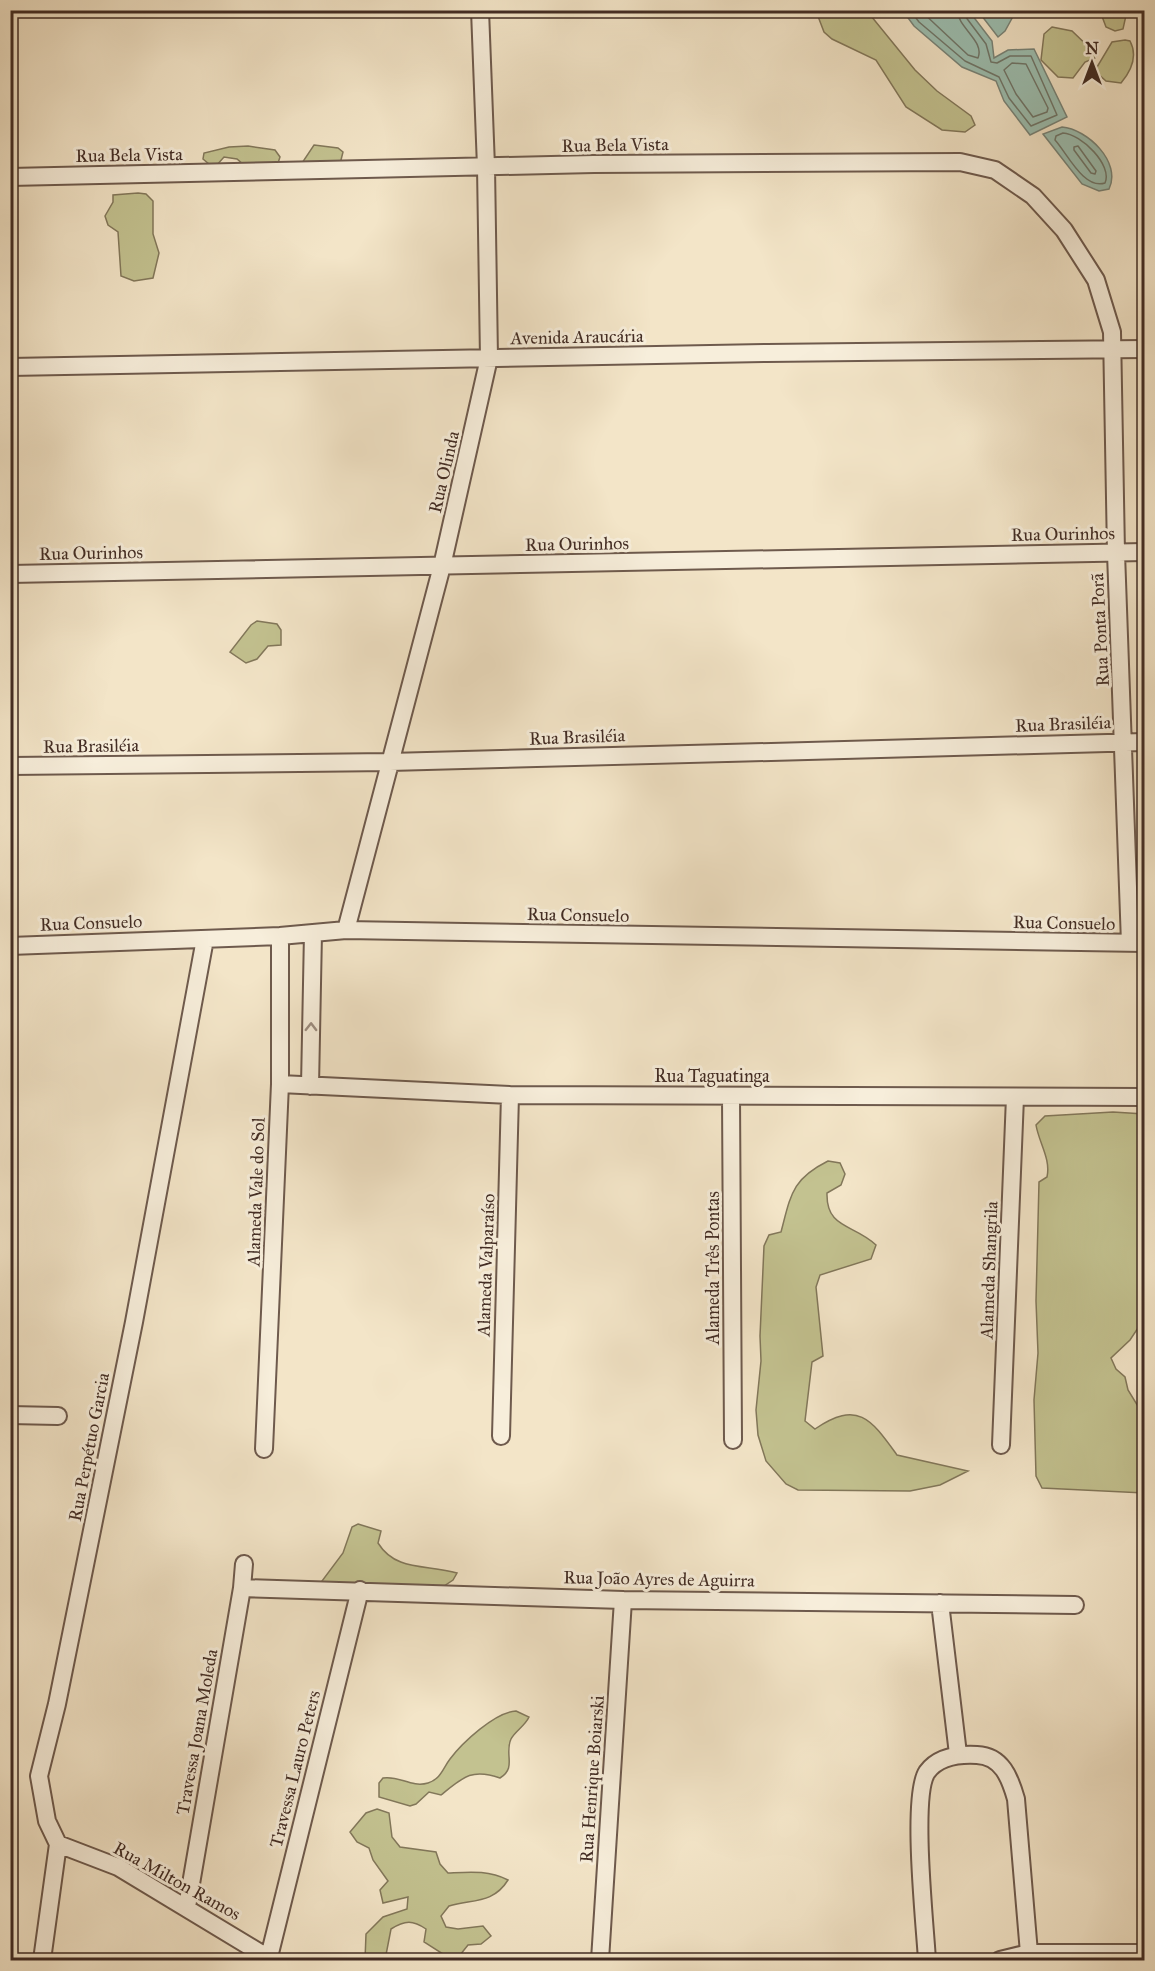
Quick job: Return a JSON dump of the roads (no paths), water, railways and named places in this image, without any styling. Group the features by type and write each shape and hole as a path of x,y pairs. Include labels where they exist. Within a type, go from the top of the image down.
{"street":[{"name":"Rua Olinda","path":"346,930 442,566 489,358 486,167 480,10"},
{"name":"Rua Bela Vista","path":"10,177 618,164 960,162 981,165 995,170 1033,196 1064,230 1096,280 1112,332 1114,350"},
{"name":"Avenida Araucária","path":"10,367 1144,349"},
{"name":"Rua Ponta Porã","path":"1114,350 1116,553 1124,742 1137,943"},
{"name":"Rua Ourinhos","path":"10,574 1144,552"},
{"name":"Rua Brasiléia","path":"10,766 390,762 1144,742"},
{"name":"Rua Consuelo","path":"10,946 280,936 346,930 1137,943"},
{"path":"310,1086 313,933"},
{"name":"Alameda Vale do Sol","path":"264,1449 280,1084 280,936"},
{"name":"Rua Perpétuo Garcia","path":"58,1844 47,1821 39,1776 57,1704 134,1322 205,939"},
{"name":"Rua Taguatinga","path":"280,1084 510,1095 1144,1096"},
{"name":"Alameda Valparaíso","path":"501,1436 510,1095"},
{"name":"Alameda Três Pontas","path":"731,1096 733,1440"},
{"name":"Alameda Shangrila","path":"1001,1445 1015,1097"},
{"path":"10,1415 58,1416"},
{"name":"Travessa Joana Moleda","path":"187,1907 242,1588 244,1564"},
{"name":"Rua João Ayres de Aguirra","path":"242,1588 623,1600 1075,1605"},
{"name":"Travessa Lauro Peters","path":"270,1959 360,1590"},
{"name":"Rua Henrique Boiarski","path":"600,1960 623,1600"},
{"path":"940,1603 958,1754"},
{"path":"927,1960 919,1802 926,1774 934,1765 958,1754 984,1755 998,1762 1010,1777 1016,1800 1029,1953"},
{"path":"42,1960 58,1844"},
{"name":"Rua Milton Ramos","path":"58,1844 118,1867 270,1959"},
{"path":"1000,1960 1029,1953 1144,1953"}],"water":[{"path":"903,11 969,11 992,41 994,58 1008,50 1034,49 1067,117 1030,135 1004,101 996,81 962,67 914,26"},
{"path":"978,11 1016,11 1005,31 998,37"},
{"path":"1062,127 1082,134 1100,149 1111,168 1112,179 1109,189 1099,191 1082,184 1043,134"}]}
